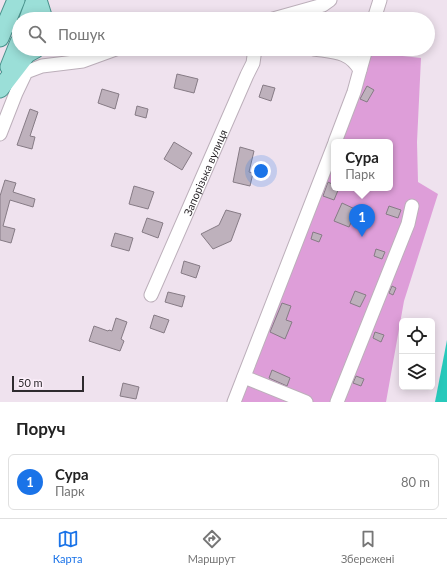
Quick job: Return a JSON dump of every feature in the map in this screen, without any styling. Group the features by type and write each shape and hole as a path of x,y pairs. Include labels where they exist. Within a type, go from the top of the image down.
{"main road":[{"path":"13,12 16,0"},
{"path":"31,12 35,0"},
{"path":"38,0 42,12"},
{"path":"8,30 12,15"},
{"path":"0,90 13,56"},
{"path":"0,90 26,56"}],"street":[{"path":"298,12 323,5 330,0"},
{"path":"376,12 380,0"},
{"path":"0,134 26,72 42,66 83,61 97,56"},
{"name":"Запорізька вулиця","path":"151,296 253,63 254,56"},
{"path":"346,56 355,61 360,70"},
{"path":"336,139 354,92 364,56"},
{"path":"234,402 331,151"},
{"path":"337,402 408,224 412,206"},
{"path":"244,377 306,402"}],"shaded area":[{"path":"365,56 403,56 421,58 417,142 418,182 438,194 404,301 401,318 399,318 399,329 386,402 238,402 331,160 331,191 393,191 393,139 339,139"},
{"path":"447,340 447,402 435,402"}],"building":[{"path":"177,74 198,79 194,93 174,88"},
{"path":"263,85 275,88 271,101 259,97"},
{"path":"367,86 374,90 367,102 360,99"},
{"path":"102,89 119,94 115,109 98,103"},
{"path":"137,106 148,109 146,118 135,115"},
{"path":"30,109 38,112 30,136 35,137 32,149 17,145"},
{"path":"174,142 192,153 182,170 164,159"},
{"path":"240,147 254,151 249,172 253,173 250,186 233,182"},
{"path":"5,180 16,183 13,192 35,199 33,207 10,200 3,226 15,229 11,243 0,240 0,196"},
{"path":"328,182 331,184 331,191 338,191 334,200 323,196"},
{"path":"134,186 154,192 148,209 129,204"},
{"path":"342,203 357,210 349,227 334,221"},
{"path":"389,206 401,210 398,218 386,214"},
{"path":"226,210 241,214 231,241 213,249 201,234 219,225"},
{"path":"147,218 163,223 158,238 142,232"},
{"path":"313,232 322,235 319,242 311,239"},
{"path":"115,233 133,238 129,251 111,246"},
{"path":"376,249 385,252 382,259 374,256"},
{"path":"184,261 200,266 196,278 181,273"},
{"path":"392,286 396,288 393,295 389,293"},
{"path":"355,291 366,295 360,307 350,303"},
{"path":"168,292 185,296 182,307 165,302"},
{"path":"282,303 291,306 286,320 292,322 285,339 270,332"},
{"path":"154,315 169,320 164,333 150,328"},
{"path":"116,318 127,322 121,339 124,341 120,351 89,341 94,326 112,331"},
{"path":"375,332 384,335 381,342 373,338"},
{"path":"272,370 290,378 287,386 269,378"},
{"path":"356,376 364,379 361,386 353,383"},
{"path":"123,383 139,387 136,399 120,396"}],"place":[{"name":"Сура","path":"362,237"}]}
